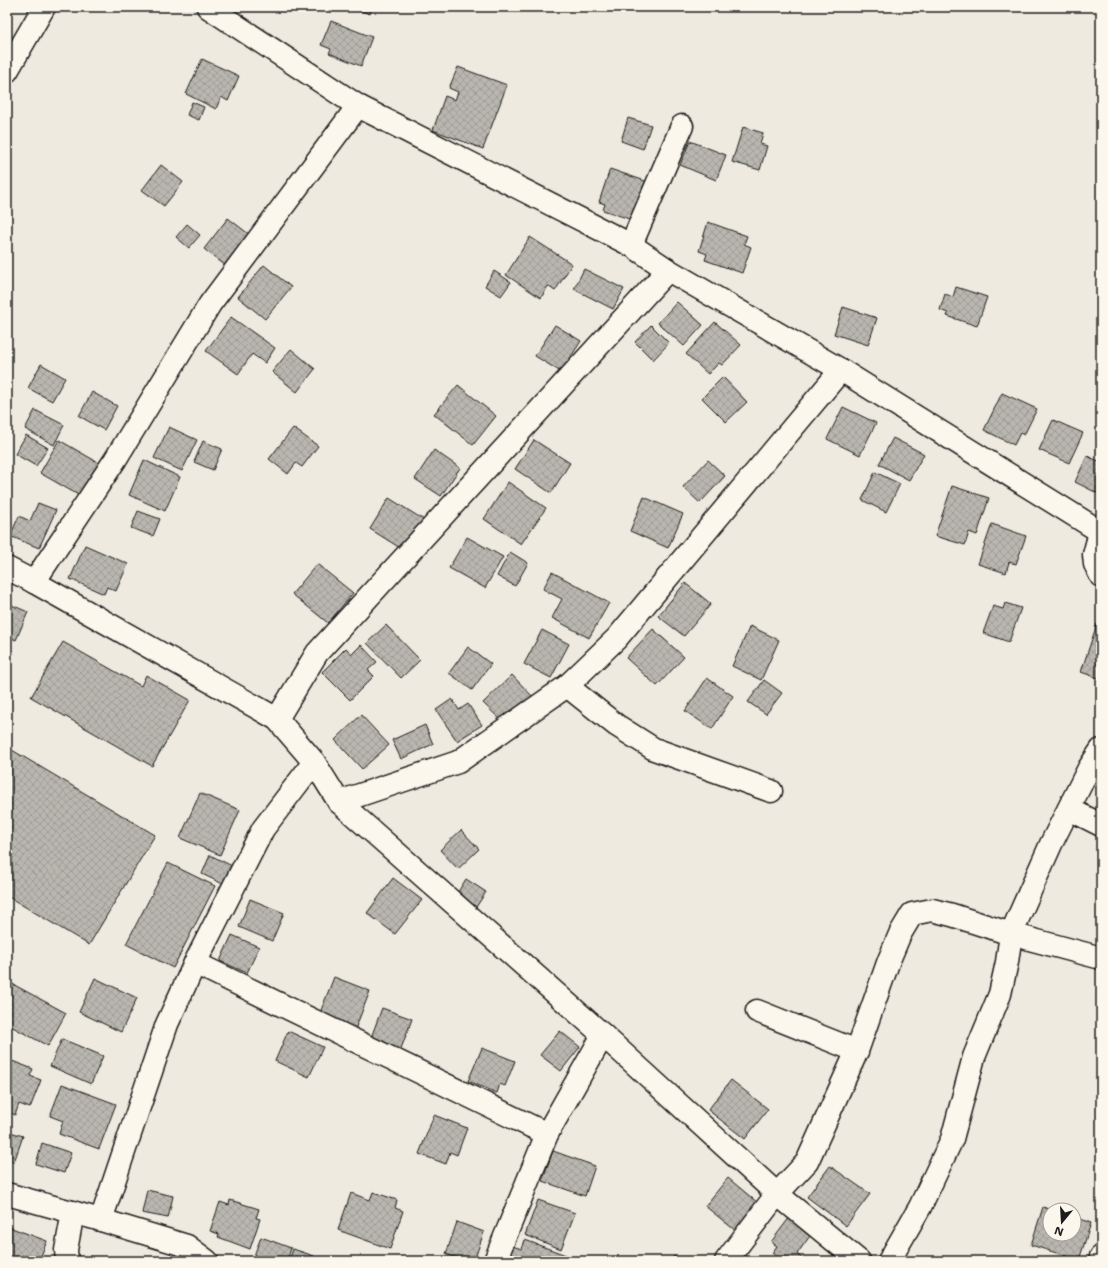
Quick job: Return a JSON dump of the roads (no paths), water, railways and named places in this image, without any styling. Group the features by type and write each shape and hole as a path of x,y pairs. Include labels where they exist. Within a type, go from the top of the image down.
{"street":[{"path":"7,71 44,7"},
{"path":"208,7 358,106 631,245 668,270 840,370 1100,530 1094,555 1095,564 1101,576"},
{"path":"34,582 115,460 210,304 358,106"},
{"path":"631,245 682,126"},
{"path":"277,719 317,653 668,270"},
{"path":"339,802 458,762 567,686 617,638 840,370"},
{"path":"7,568 277,719 314,762 339,802 603,1035 777,1194 858,1261"},
{"path":"567,686 616,725 654,750 771,791"},
{"path":"889,1261 920,1207 952,1139 974,1057 1000,994 1011,934 1051,844 1090,768 1101,750"},
{"path":"102,1220 167,1024 195,963 263,829 314,762"},
{"path":"1069,809 1101,825"},
{"path":"726,1261 777,1194 807,1162 858,1051 889,960 900,934 912,914 932,910 1011,934 1101,958"},
{"path":"195,963 547,1134"},
{"path":"757,1011 858,1051"},
{"path":"495,1261 547,1134 603,1035"},
{"path":"7,1194 102,1220 187,1246 207,1261"},
{"path":"67,1261 66,1250 73,1212"},
{"path":"1100,1261 1101,1257"}]}
